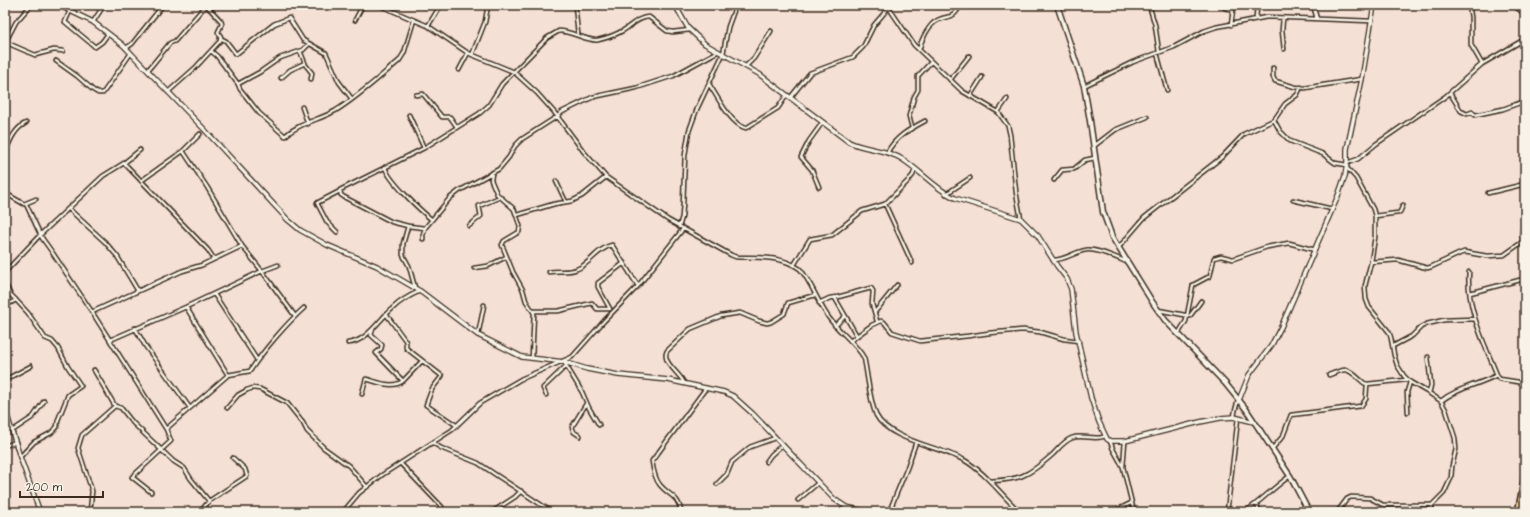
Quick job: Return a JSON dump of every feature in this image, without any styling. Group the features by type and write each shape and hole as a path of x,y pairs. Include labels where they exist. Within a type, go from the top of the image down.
{"main road":[{"path":"1057,5 1084,86 1105,219 1119,247 1158,310 1239,400 1290,476 1309,512"},
{"path":"1518,512 1525,477"}],"street":[{"path":"31,5 16,22 5,43 35,55 54,50 63,51"},
{"path":"58,5 93,22 126,48 288,220 300,230 327,245 377,266 420,291 478,334 522,357 565,363 618,375 656,378 706,387 733,396 834,499 846,507 868,512"},
{"path":"93,22 104,5"},
{"path":"126,48 132,44 163,5"},
{"path":"148,70 170,43 175,41 206,5 221,21 222,24 218,32 220,41 195,68 168,92"},
{"path":"355,20 363,5"},
{"path":"381,5 428,26 468,53 514,72 537,93 558,116 584,152 606,177 679,227 731,255 781,259 794,265 803,273 819,303 835,326 856,347 864,358 872,402 877,416 881,421 892,430 916,442 964,460 990,481 1020,512"},
{"path":"428,26 436,11 442,5"},
{"path":"472,54 485,22 488,5"},
{"path":"575,5 578,34"},
{"path":"675,5 690,30 705,44 717,52 746,66 822,123 853,144 887,153 902,159 946,194 1021,219 1038,236 1069,283 1091,398 1105,436 1110,441 1123,467 1134,512"},
{"path":"679,227 682,217 685,155 689,131 697,108 723,54 728,27 736,5"},
{"path":"920,50 923,38 934,23 937,20 952,16 961,5"},
{"path":"1149,5 1155,25 1158,53 1167,90"},
{"path":"1223,5 1225,8 1232,10 1231,24"},
{"path":"1256,19 1257,5"},
{"path":"1313,5 1314,14 1317,19"},
{"path":"1227,512 1236,418 1235,411 1249,375 1271,346 1281,327 1333,209 1345,176 1347,149 1362,79 1374,5"},
{"path":"1469,5 1471,17 1471,45 1482,64"},
{"path":"1513,5 1525,14"},
{"path":"708,84 735,121 746,128 778,108 810,73 853,57 859,53 874,25 889,6 907,36 931,62 962,91 998,112 1008,126 1010,131 1016,192 1021,219"},
{"path":"70,10 65,20 67,24 95,47 109,34"},
{"path":"337,232 327,222 317,203 424,148 480,113 489,105 502,84 531,54 555,33 563,31 578,34 594,41 620,32 641,18 649,16 667,31 673,32 690,30"},
{"path":"1084,86 1133,62 1174,47 1204,31 1231,24 1267,17 1371,21"},
{"path":"220,38 226,41 236,54 274,24 289,18 303,40 326,53 339,82 352,99"},
{"path":"1283,18 1282,30 1284,49"},
{"path":"211,51 217,56 259,114 285,136 294,129 333,112 352,99 402,57 414,20"},
{"path":"746,66 754,58 771,31"},
{"path":"1274,120 1280,132 1290,141 1323,154 1335,163 1347,165 1358,159 1381,140 1450,93 1482,64 1525,39"},
{"path":"238,84 260,72 280,58 300,51 310,44"},
{"path":"300,51 304,63 312,73 311,79"},
{"path":"423,239 425,228 443,204 454,194 500,168 522,139 562,112 593,97 636,88 673,76 717,52"},
{"path":"56,61 93,90 98,93 103,93 131,53"},
{"path":"459,70 468,53"},
{"path":"950,80 969,56"},
{"path":"912,128 909,116 918,90 918,76 931,62"},
{"path":"281,78 290,70 304,63"},
{"path":"1273,68 1273,77 1275,81 1300,87 1362,79"},
{"path":"970,96 982,77"},
{"path":"1119,247 1144,218 1222,157 1244,134 1274,120 1285,104 1297,95 1300,87"},
{"path":"1450,93 1461,111 1467,114 1472,112 1475,114 1490,112 1525,101"},
{"path":"416,95 423,94 442,117 450,117 458,127"},
{"path":"998,112 1007,99"},
{"path":"302,107 308,124"},
{"path":"409,115 424,148"},
{"path":"1094,147 1115,130 1148,118"},
{"path":"887,153 895,140 912,128 926,121"},
{"path":"5,153 17,129 26,123"},
{"path":"818,187 812,170 801,157 809,141 822,123"},
{"path":"142,181 183,151 200,134"},
{"path":"5,136 11,139"},
{"path":"5,272 40,235 103,176 124,163 140,150"},
{"path":"183,151 207,187 242,246 295,316"},
{"path":"1054,180 1062,170 1074,169 1085,160 1095,158"},
{"path":"124,163 208,250 214,259"},
{"path":"1347,165 1373,209 1375,216 1375,237 1371,262 1364,286 1366,299 1372,311 1389,332 1397,365 1407,380 1441,401 1446,410 1455,438 1456,449 1451,478 1444,493 1432,505 1430,512"},
{"path":"385,167 390,178 420,210 431,219"},
{"path":"794,265 810,239 832,234 862,212 885,204 913,175 914,169"},
{"path":"493,173 490,180 500,197 511,205 517,215 520,226 519,232 502,243 502,248 522,286 526,301 533,311 534,336 532,358"},
{"path":"1345,176 1352,173"},
{"path":"517,215 554,204 572,201 582,196 606,177"},
{"path":"946,194 970,178"},
{"path":"556,181 566,202"},
{"path":"1488,193 1525,184"},
{"path":"340,190 341,195 344,197 388,220 408,226 425,228"},
{"path":"5,193 20,203 26,204 36,199"},
{"path":"469,226 480,216 479,206 500,197"},
{"path":"1293,200 1333,209"},
{"path":"26,204 40,235 92,312 166,429 171,441 132,477 151,492"},
{"path":"885,204 912,263"},
{"path":"1375,216 1398,212 1403,205"},
{"path":"69,209 105,242 117,256 138,291"},
{"path":"1371,262 1398,260 1427,268 1464,252 1487,256 1504,255 1524,241 1522,233 1524,217"},
{"path":"408,226 403,244 403,255 409,266 415,288"},
{"path":"546,395 544,388 612,312 638,286 683,229"},
{"path":"1178,334 1183,326 1193,285 1210,276 1214,258 1221,256 1233,259 1267,247 1289,243 1315,250"},
{"path":"548,272 576,270 612,245 638,286"},
{"path":"92,312 182,271 202,265 242,246"},
{"path":"1053,260 1063,259 1088,249 1128,262"},
{"path":"474,268 488,266 506,257"},
{"path":"612,312 598,287 598,283 624,263"},
{"path":"110,340 278,265"},
{"path":"1469,272 1468,284 1475,319 1497,375 1500,379 1525,382"},
{"path":"1470,293 1520,280 1525,282"},
{"path":"5,283 10,294 28,313 45,338 52,341 58,348 68,367 81,384 81,386 68,395 58,420 58,427 34,442 20,457"},
{"path":"875,313 897,285"},
{"path":"819,303 830,298 871,288 873,291 872,304 877,322"},
{"path":"348,343 358,340 372,329 394,306 420,291"},
{"path":"214,294 257,360"},
{"path":"684,383 680,375 666,359 665,354 690,329 721,316 734,313 744,314 767,323 772,322 784,314 788,303 815,295"},
{"path":"835,298 857,336"},
{"path":"5,306 16,300"},
{"path":"1158,310 1186,316 1192,314 1201,301"},
{"path":"533,311 558,311 592,303 597,309 610,309"},
{"path":"478,334 484,305"},
{"path":"186,307 228,376"},
{"path":"166,429 228,376 250,371 257,360 295,316 304,308"},
{"path":"386,314 405,340 406,348 442,376 432,389 426,405 456,425"},
{"path":"835,326 845,316"},
{"path":"1393,346 1412,336 1421,327 1427,324 1444,320 1475,319"},
{"path":"850,342 877,322 884,322 892,332 920,341 1023,330 1040,332 1064,339 1079,341"},
{"path":"135,328 146,347 190,408"},
{"path":"372,329 371,335 382,345 376,353 403,381"},
{"path":"1428,357 1431,385 1429,393"},
{"path":"362,394 366,379 388,385 397,384 403,381 422,361"},
{"path":"565,363 599,425"},
{"path":"343,512 359,493 382,475 433,443 480,403 503,388 521,379 565,363"},
{"path":"5,380 31,366"},
{"path":"1329,375 1343,369 1349,370 1367,384 1407,380"},
{"path":"94,370 116,406 121,408 133,423 173,461 184,468 209,501"},
{"path":"1441,401 1454,392 1497,375"},
{"path":"1408,412 1407,392 1410,382"},
{"path":"1272,449 1283,436 1291,415 1364,405 1367,384"},
{"path":"681,512 680,506 675,498 661,486 655,477 652,461 706,387"},
{"path":"227,408 238,395 253,388 260,389 287,403 303,423 307,431 324,448 349,466 367,487"},
{"path":"12,431 33,417 44,401"},
{"path":"580,436 574,432 572,427 587,404"},
{"path":"90,512 92,492 78,448 82,435 116,406"},
{"path":"5,409 20,457 40,512"},
{"path":"1110,441 1125,441 1200,422 1236,418 1254,422"},
{"path":"990,481 1011,480 1024,476 1042,464 1063,443 1070,439 1082,436 1101,438 1105,436"},
{"path":"717,484 727,474 732,462 750,447 775,438"},
{"path":"1123,467 1125,441"},
{"path":"5,446 16,442"},
{"path":"889,512 916,442"},
{"path":"433,443 441,448 478,463 552,512"},
{"path":"766,462 770,455 782,445"},
{"path":"200,512 209,501 246,476 245,469 233,458"},
{"path":"401,464 442,507"},
{"path":"1245,512 1257,504 1290,476"},
{"path":"798,500 818,483"},
{"path":"492,512 515,497 521,491"},
{"path":"1334,512 1340,509 1348,498 1360,496 1370,498 1383,505 1432,505"},
{"path":"1113,512 1131,503"},
{"path":"1257,504 1259,512"},
{"path":"844,512 846,507"}]}
